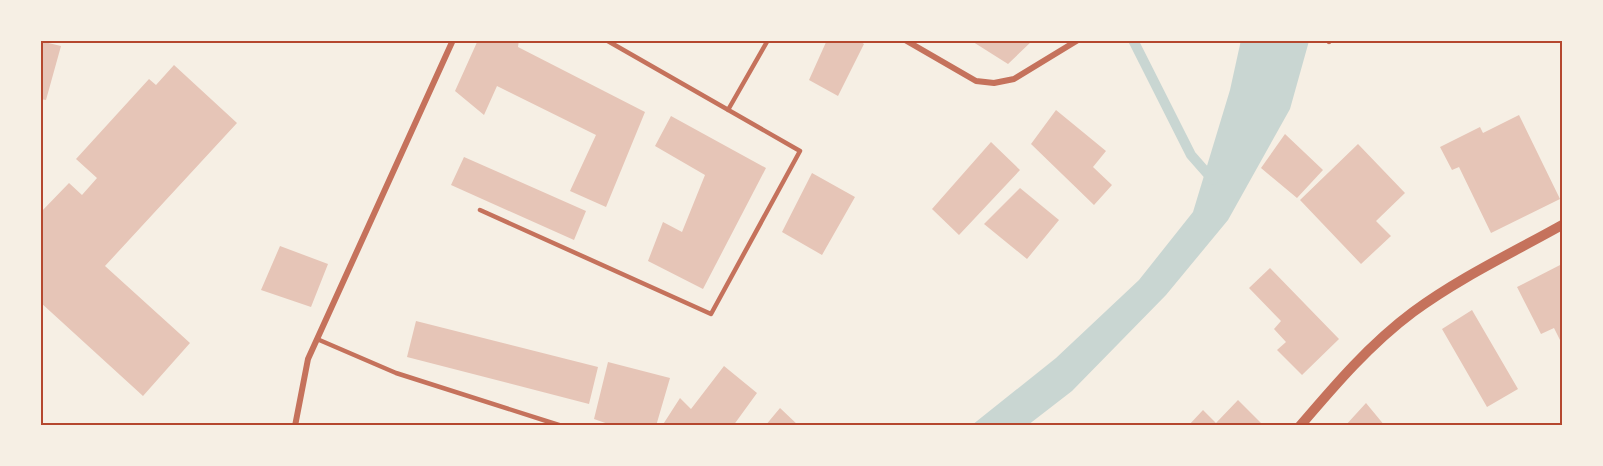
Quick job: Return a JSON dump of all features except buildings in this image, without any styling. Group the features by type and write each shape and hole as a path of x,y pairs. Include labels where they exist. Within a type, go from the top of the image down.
{"street":[{"path":"295,426 308,359 453,40"},
{"path":"905,40 976,81 994,83 1014,79 1078,40"},
{"path":"1300,426 1373,347 1412,313 1445,290 1563,225"}],"lane":[{"path":"480,210 711,314 800,151 606,40"},
{"path":"728,110 768,40"},
{"path":"317,339 396,373 562,426"}],"shaded area":[{"path":"1241,40 1309,41 1290,109 1228,220 1166,295 1072,391 1028,425 972,425 1056,358 1139,280 1193,212 1230,90"}],"waterway":[{"path":"1133,40 1191,155 1213,180"}]}
